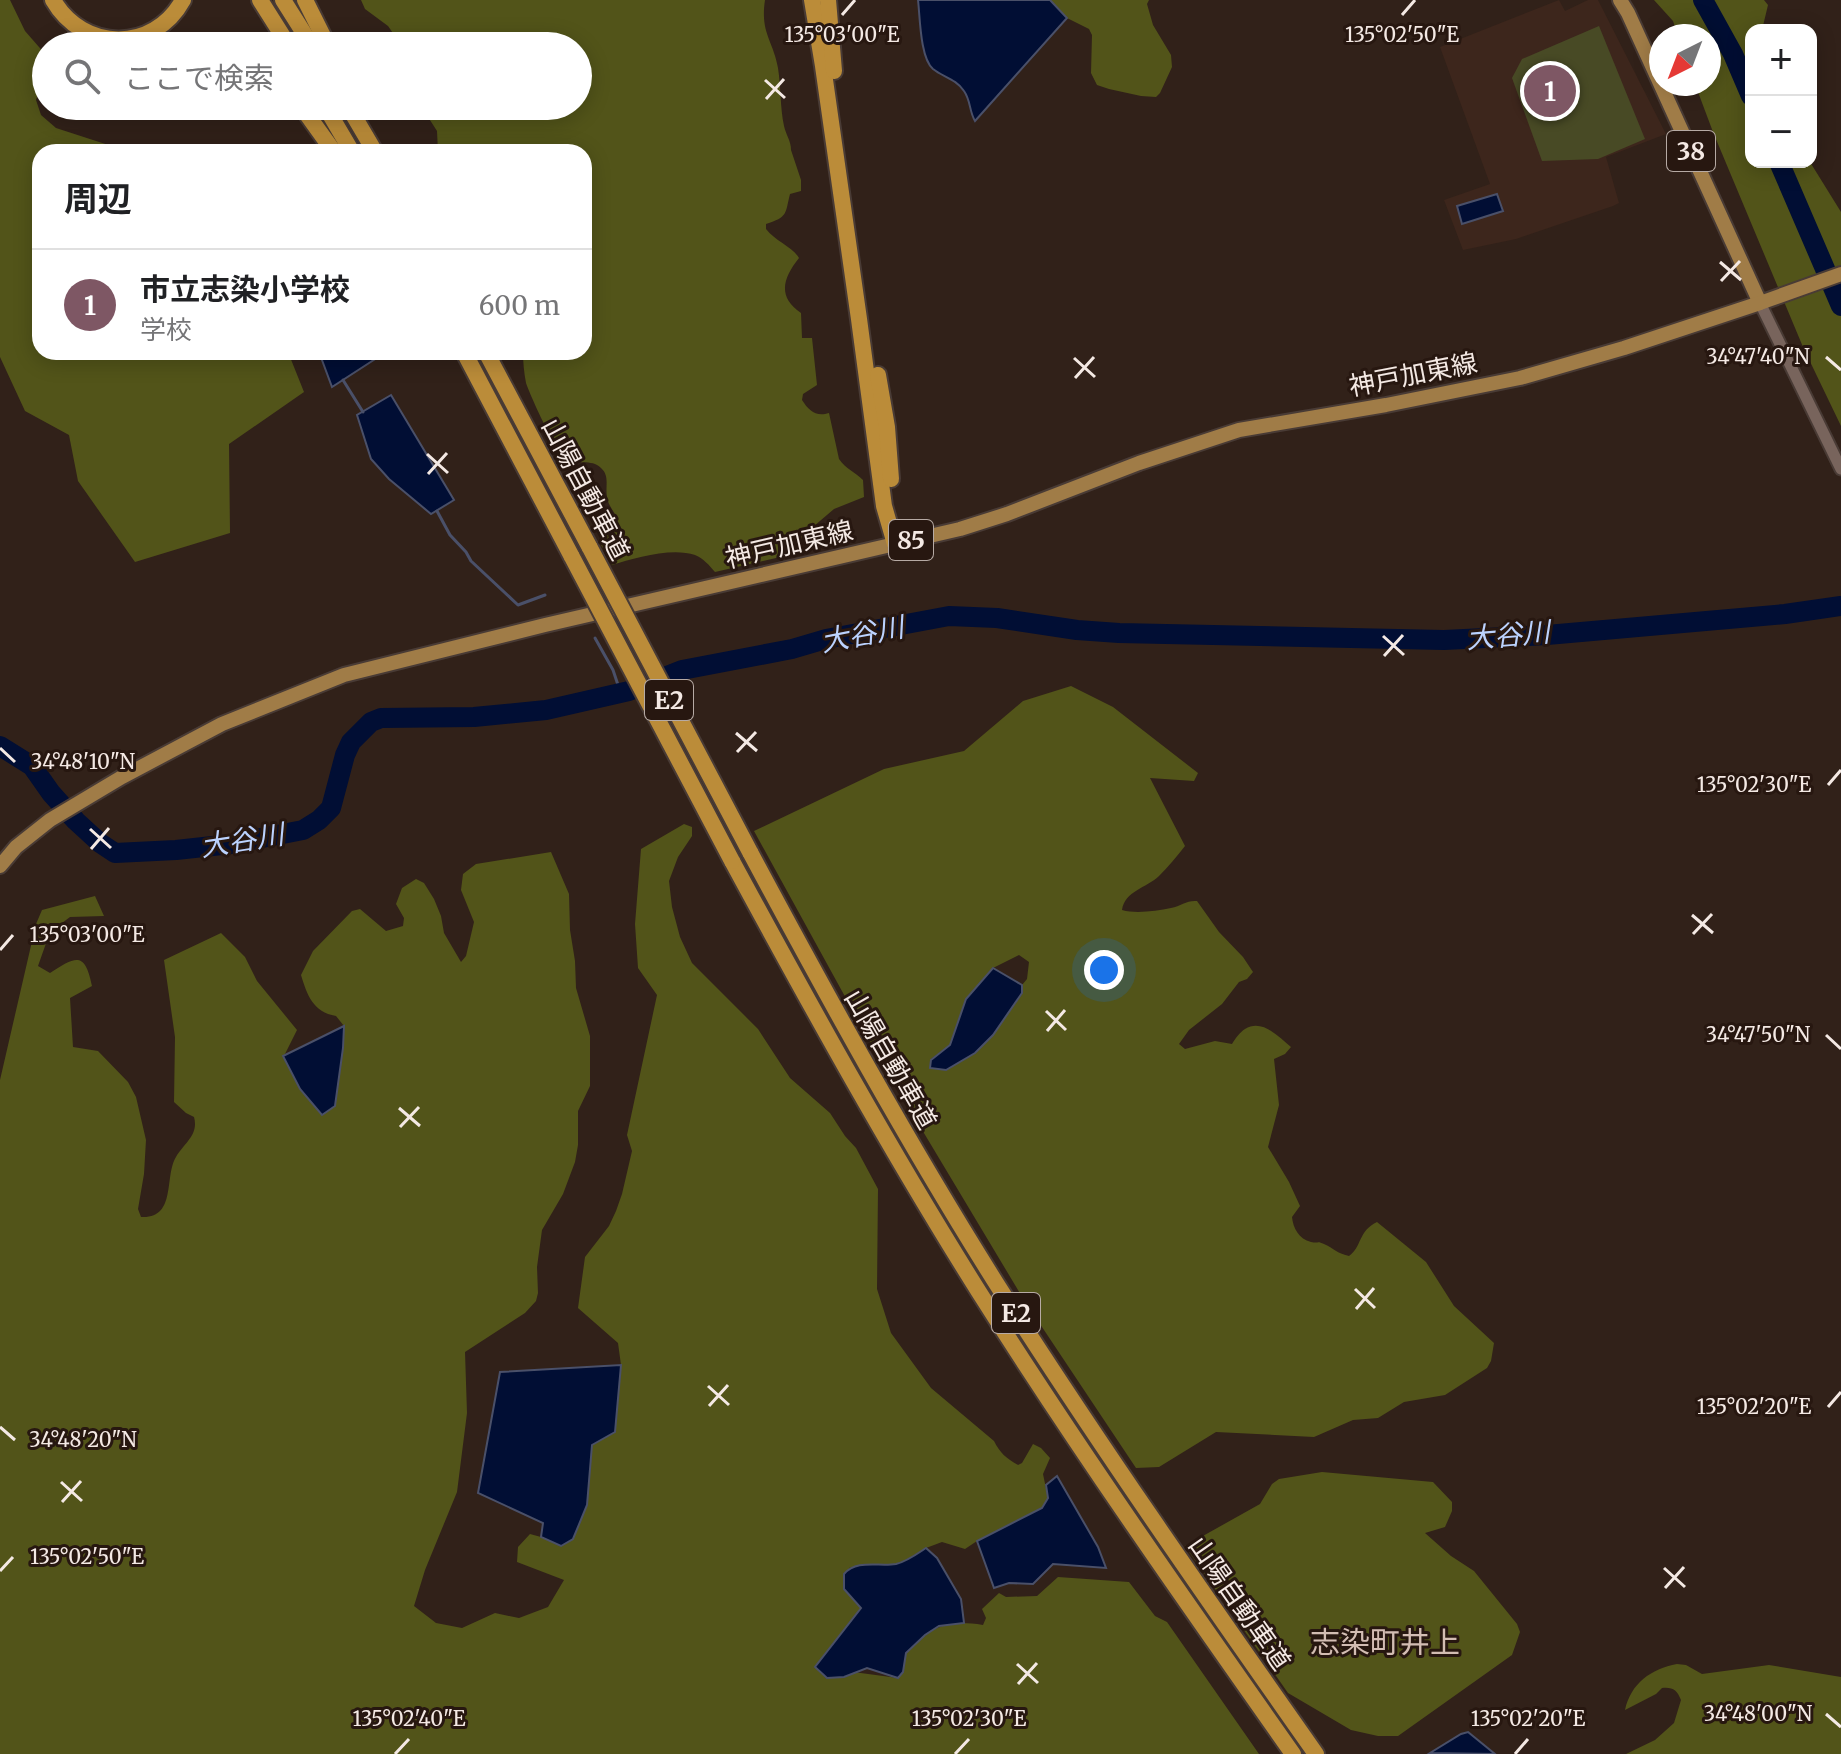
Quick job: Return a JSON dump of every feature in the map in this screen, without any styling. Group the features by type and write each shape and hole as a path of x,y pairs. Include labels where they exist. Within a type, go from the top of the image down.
{"highway":[{"path":"41,0 48,14 66,32"},
{"path":"53,0 65,17 88,32"},
{"path":"151,32 171,17 183,0"},
{"path":"260,0 280,32"},
{"path":"283,0 303,32"},
{"path":"305,0 321,32"},
{"path":"812,0 883,495 895,544"},
{"path":"828,0 833,66 876,370 887,427 895,504 895,544"},
{"path":"311,120 328,144"},
{"path":"333,120 347,144"},
{"path":"356,120 370,144"},
{"path":"368,120 381,144"},
{"name":"山陽自動車道","path":"468,360 732,861 898,1157 1057,1414 1293,1754"},
{"name":"山陽自動車道","path":"490,360 750,852 884,1096 995,1281 1075,1405 1316,1754"}],"main road":[{"name":"38","path":"1620,0 1760,303"},
{"name":"神戸加東線","path":"0,866 16,847 72,805 222,724 344,675 529,628 960,529 1239,430 1520,378 1624,348 1841,274"}],"street":[{"path":"1760,303 1841,469"}],"shaded area":[{"path":"0,0 10,0 32,39 32,120 47,120 56,128 105,144 32,144 32,360 291,360 304,392 229,444 230,533 135,562 78,481 69,435 25,411 0,357"},
{"path":"361,0 765,0 764,21 778,68 784,126 801,180 801,191 790,194 784,214 766,224 766,229 799,258 789,273 785,287 788,300 801,313 802,338 812,338 817,385 803,394 802,400 813,412 829,413 839,459 863,480 864,497 834,509 807,532 789,555 715,572 695,555 675,552 653,554 612,565 599,541 618,519 608,500 605,474 597,465 570,461 562,455 528,389 523,364 523,360 592,360 592,144 438,144 437,131 430,120 592,120 592,32 392,32 365,9"},
{"path":"1050,0 1149,0 1147,4 1153,25 1171,55 1172,67 1160,93 1156,97 1141,96 1097,85 1091,73 1092,35 1089,29 1067,18"},
{"path":"1559,0 1565,11 1588,0 1598,0 1666,134 1606,157 1619,203 1516,239 1463,250 1444,200 1490,184 1440,47"},
{"path":"1654,0 1764,0 1768,5 1763,24 1745,24 1745,168 1814,168 1841,212 1841,426 1803,347 1700,96 1721,96 1721,24 1674,24"},
{"path":"1071,686 1113,707 1198,773 1194,781 1150,778 1185,846 1159,876 1127,898 1122,910 1153,911 1197,901 1253,972 1239,982 1222,1004 1189,1030 1179,1044 1185,1049 1215,1041 1232,1044 1243,1030 1258,1026 1270,1030 1291,1047 1274,1059 1279,1105 1268,1147 1300,1206 1292,1217 1297,1232 1307,1241 1322,1243 1349,1256 1366,1230 1377,1222 1426,1262 1454,1306 1494,1343 1487,1368 1445,1395 1404,1402 1378,1418 1353,1420 1314,1437 1216,1432 1159,1467 1136,1468 1024,1300 876,1053 754,831 884,769 964,751 1023,701","holes":["1019,955 1029,962 1022,994 993,1035 975,1053 931,1059 950,1045 993,968"]},
{"path":"684,824 692,827 692,836 678,857 669,881 680,937 692,963 758,1029 790,1078 830,1113 856,1148 878,1189 877,1289 891,1333 931,1388 994,1441 1007,1457 1018,1465 1022,1463 1033,1444 1050,1458 1043,1474 1048,1498 1042,1508 965,1549 942,1542 900,1564 849,1568 861,1608 816,1667 898,1678 905,1654 926,1635 948,1624 983,1625 986,1618 982,1609 999,1593 1006,1597 1037,1596 1058,1577 1129,1582 1155,1616 1167,1622 1259,1754 0,1754 0,1080 36,924 42,910 95,896 104,916 70,917 50,932 38,966 50,973 78,960 86,967 92,986 70,998 73,1047 98,1051 128,1082 136,1097 146,1140 138,1209 141,1217 152,1216 165,1204 173,1165 193,1134 195,1123 194,1117 174,1102 175,1037 164,960 221,933 245,957 257,981 297,1030 284,1056 335,1106 344,1026 336,1016 316,1007 306,989 301,975 313,951 352,911 360,909 386,931 403,926 404,918 396,904 402,888 416,879 424,883 434,899 444,933 461,962 466,956 474,922 461,890 463,874 476,864 551,852 569,894 576,988 590,1036 590,1086 578,1111 575,1162 563,1194 542,1230 536,1301 525,1313 465,1352 467,1413 457,1492 425,1570 414,1606 436,1623 462,1628 495,1613 519,1618 548,1607 564,1580 517,1562 518,1547 530,1534 561,1546 587,1505 592,1445 615,1432 621,1365 618,1343 578,1308 585,1257 609,1226 622,1194 632,1151 627,1135 657,995 638,968 635,924 641,849"},
{"path":"1322,1472 1433,1482 1452,1502 1452,1511 1445,1527 1425,1533 1474,1571 1517,1624 1520,1632 1512,1655 1398,1736 1378,1736 1351,1730 1288,1693 1185,1546 1260,1504 1272,1484 1279,1479"},
{"path":"1677,1664 1686,1665 1702,1674 1769,1665 1841,1677 1841,1754 1626,1754 1655,1740 1674,1723 1681,1700 1672,1689 1662,1688 1625,1710 1637,1685 1651,1674"}],"green space":[{"path":"1599,26 1645,139 1598,159 1542,161 1512,78 1522,59"}],"water":[{"path":"918,0 1050,0 1067,18 975,121 961,87 933,69 925,56"},
{"path":"1497,194 1503,211 1462,224 1457,206"},
{"path":"322,360 374,360 332,387"},
{"path":"391,395 454,500 431,514 389,479 371,459 357,415"},
{"path":"993,968 1022,985 1022,993 993,1035 975,1053 946,1070 930,1068 931,1060 950,1045 966,999"},
{"path":"344,1026 335,1106 322,1115 300,1089 283,1056"},
{"path":"621,1365 615,1432 592,1445 587,1505 573,1539 561,1546 541,1537 543,1523 478,1493 500,1372"},
{"path":"1057,1476 1098,1547 1106,1568 1053,1564 1033,1584 1009,1583 994,1588 977,1541 1042,1508 1048,1498 1046,1485"},
{"path":"926,1548 937,1558 961,1599 964,1623 939,1626 925,1635 906,1653 903,1672 898,1678 867,1668 844,1677 827,1678 815,1667 861,1608 844,1589 844,1574 862,1565 900,1563"},
{"path":"1468,1732 1495,1754 1430,1753 1461,1734"}],"waterway":[{"path":"1703,0 1745,82"},
{"path":"1782,168 1841,306"},
{"path":"343,380 363,412"},
{"path":"437,511 450,535 471,561 518,605 545,595"},
{"name":"大谷川","path":"0,746 32,766 76,821 115,853 176,850 231,844 303,830 319,820 331,808 351,742 371,722 381,718 474,717 546,710 629,691 682,670 949,616 997,618 1119,633 1444,640 1547,635 1785,614 1841,606"},
{"path":"595,638 613,670 621,694"}],"place":[{"name":"市立志染小学校","path":"1550,91"}],"district":[{"name":"志染町井上","path":"1385,1642"}]}
